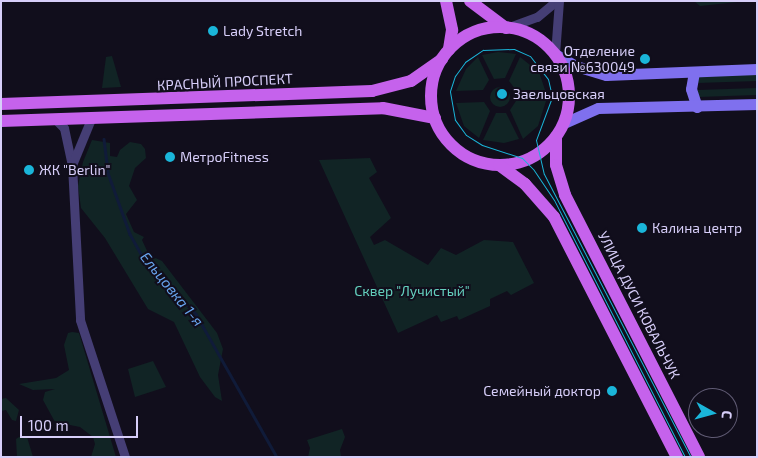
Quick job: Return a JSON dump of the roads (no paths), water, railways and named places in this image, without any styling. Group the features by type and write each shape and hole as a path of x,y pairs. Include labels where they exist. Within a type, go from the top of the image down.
{"main road":[{"path":"446,1 452,30 446,55 432,88 435,118 442,133 466,156 499,166 525,184 554,216 677,457"},
{"path":"470,1 506,28"},
{"path":"446,55 472,34 485,29 506,28 525,32 541,41 555,54 576,66 606,75 757,69"},
{"path":"499,166 521,162 540,152 556,137 564,124 568,88 555,54"},
{"name":"КРАСНЫЙ ПРОСПЕКТ","path":"1,104 372,91 410,81 446,55"},
{"path":"694,72 691,89 697,107"},
{"path":"564,124 598,108 757,104"},
{"path":"1,121 384,108 435,118"},
{"name":"УЛИЦА ДУСИ КОВАЛЬЧУК","path":"556,137 556,165 565,195 699,457"}],"street":[{"path":"506,28 537,17 557,1"},
{"path":"555,54 557,1"},
{"path":"72,166 90,119"},
{"path":"56,120 64,128 72,166 80,320 125,457"}],"waterway":[{"name":"Ельцовка 1-я","path":"104,139 108,173 130,234 145,261 196,314 277,457"}],"tram line":[{"path":"685,457 554,200 533,169 522,158 482,145 466,135 455,120 450,91 455,76 465,62 483,50 514,49 530,56 548,79 552,97 536,140 544,174 691,457"}],"place":[{"name":"Lady Stretch","path":"213,31"},
{"name":"Отделение связи №630049","path":"645,59"},
{"name":"Заельцовская","path":"502,94"},
{"name":"МетроFitness","path":"170,157"},
{"name":"ЖК \"Berlin\"","path":"29,170"},
{"name":"Калина центр","path":"642,228"},
{"name":"Семейный доктор","path":"612,391"}],"park label":[{"name":"Сквер \"Лучистый\"","path":"412,291"}]}
